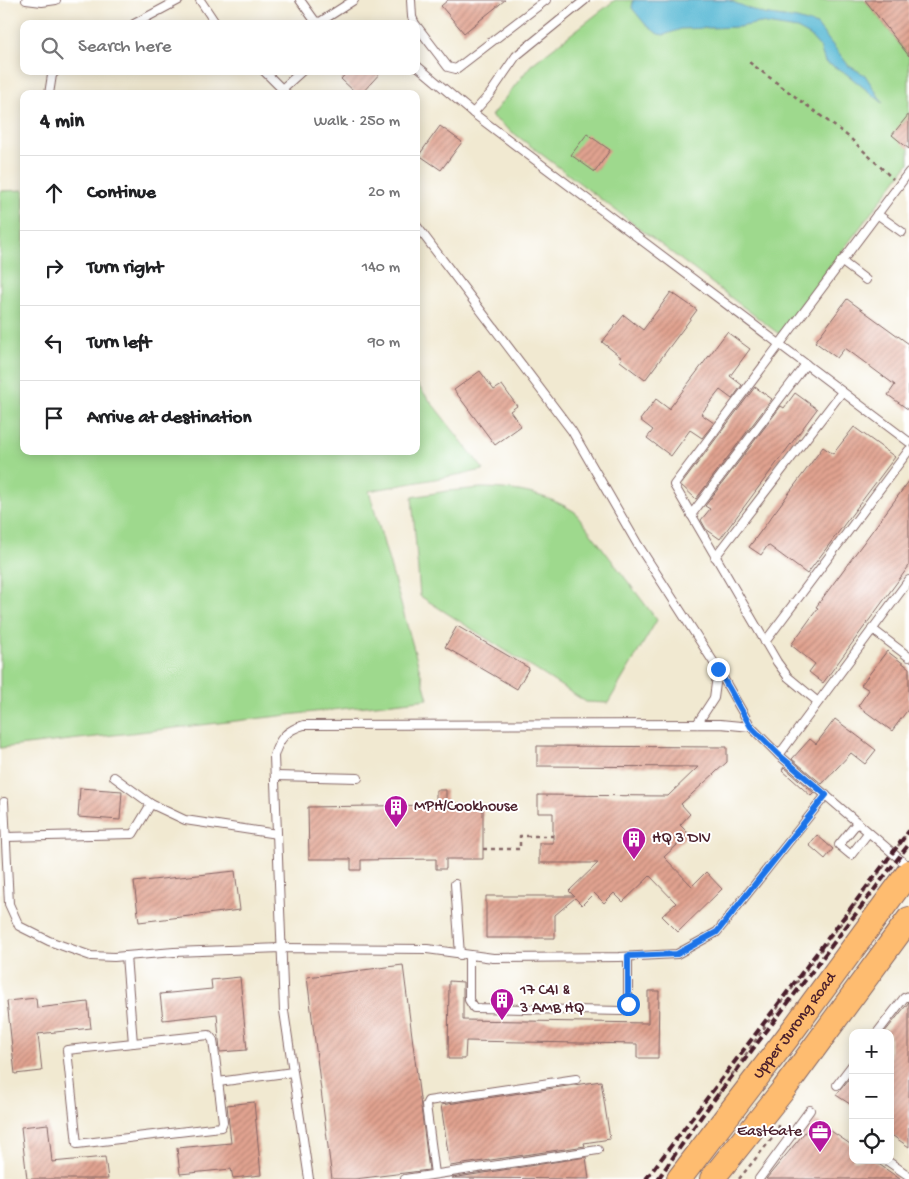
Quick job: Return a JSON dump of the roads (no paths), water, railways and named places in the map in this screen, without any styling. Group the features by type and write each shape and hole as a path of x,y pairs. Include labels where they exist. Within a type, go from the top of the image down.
{"main road":[{"name":"Upper Jurong Road","path":"679,1179 787,1038 909,872"},
{"name":"Upper Jurong Road","path":"712,1179 784,1088 909,919"}],"lane":[{"path":"26,0 42,2 56,0"},
{"path":"141,20 178,0"},
{"path":"200,0 213,20"},
{"path":"300,0 314,20"},
{"path":"323,20 354,0"},
{"path":"411,0 414,20"},
{"path":"420,29 448,67 453,69 460,67 546,0"},
{"path":"473,113 490,94 516,56 585,0"},
{"path":"420,68 473,113 842,392 908,439"},
{"path":"50,90 52,75"},
{"path":"268,75 282,90"},
{"path":"286,90 299,75"},
{"path":"818,702 784,673 674,488 675,481 909,172"},
{"path":"877,214 902,232"},
{"path":"420,230 572,431 638,545 718,669 751,727 779,755 868,834 909,867"},
{"path":"841,261 866,280"},
{"path":"691,516 806,364"},
{"path":"715,557 842,392"},
{"path":"765,642 909,450"},
{"path":"779,755 909,580"},
{"path":"872,629 909,657"},
{"path":"698,724 714,698 718,669"},
{"path":"309,1179 284,1011 280,948 274,756 278,741 290,729 304,725 698,724 751,727"},
{"path":"275,776 358,778"},
{"path":"114,777 151,804 185,820 277,834"},
{"path":"4,802 9,904 18,926 49,941 91,956 280,948 427,949 493,958 677,954 717,932 826,795"},
{"path":"6,837 133,834 151,804"},
{"path":"857,823 839,846 850,855 868,834"},
{"path":"455,884 460,955"},
{"path":"126,956 133,1043"},
{"path":"469,956 469,1000 474,1008 622,1011 628,1008 628,956"},
{"path":"880,1029 904,998 909,996"},
{"path":"210,1035 213,1040 223,1122 219,1128 77,1144 67,1050 133,1043 210,1035"},
{"path":"837,1085 849,1069"},
{"path":"218,1082 293,1072"},
{"path":"435,1174 426,1109 428,1100 576,1079"},
{"path":"759,1179 810,1110"},
{"path":"405,1179 598,1150"},
{"path":"892,1164 909,1176"}],"water":[{"path":"633,0 728,0 763,14 797,19 817,25 849,66 865,75 883,103 844,72 825,62 820,47 810,36 797,29 760,23 739,27 681,29 664,35 658,34 645,24 632,8"}],"railway":[{"path":"646,1179 909,831"},
{"path":"658,1179 701,1117 909,844"}],"place":[{"name":"MPH/Cookhouse","path":"396,828"},
{"name":"HQ 3 DIV","path":"634,860"},
{"name":"17 C4I & 3 AMB HQ","path":"502,1021"},
{"name":"EastGate","path":"820,1153"}]}
